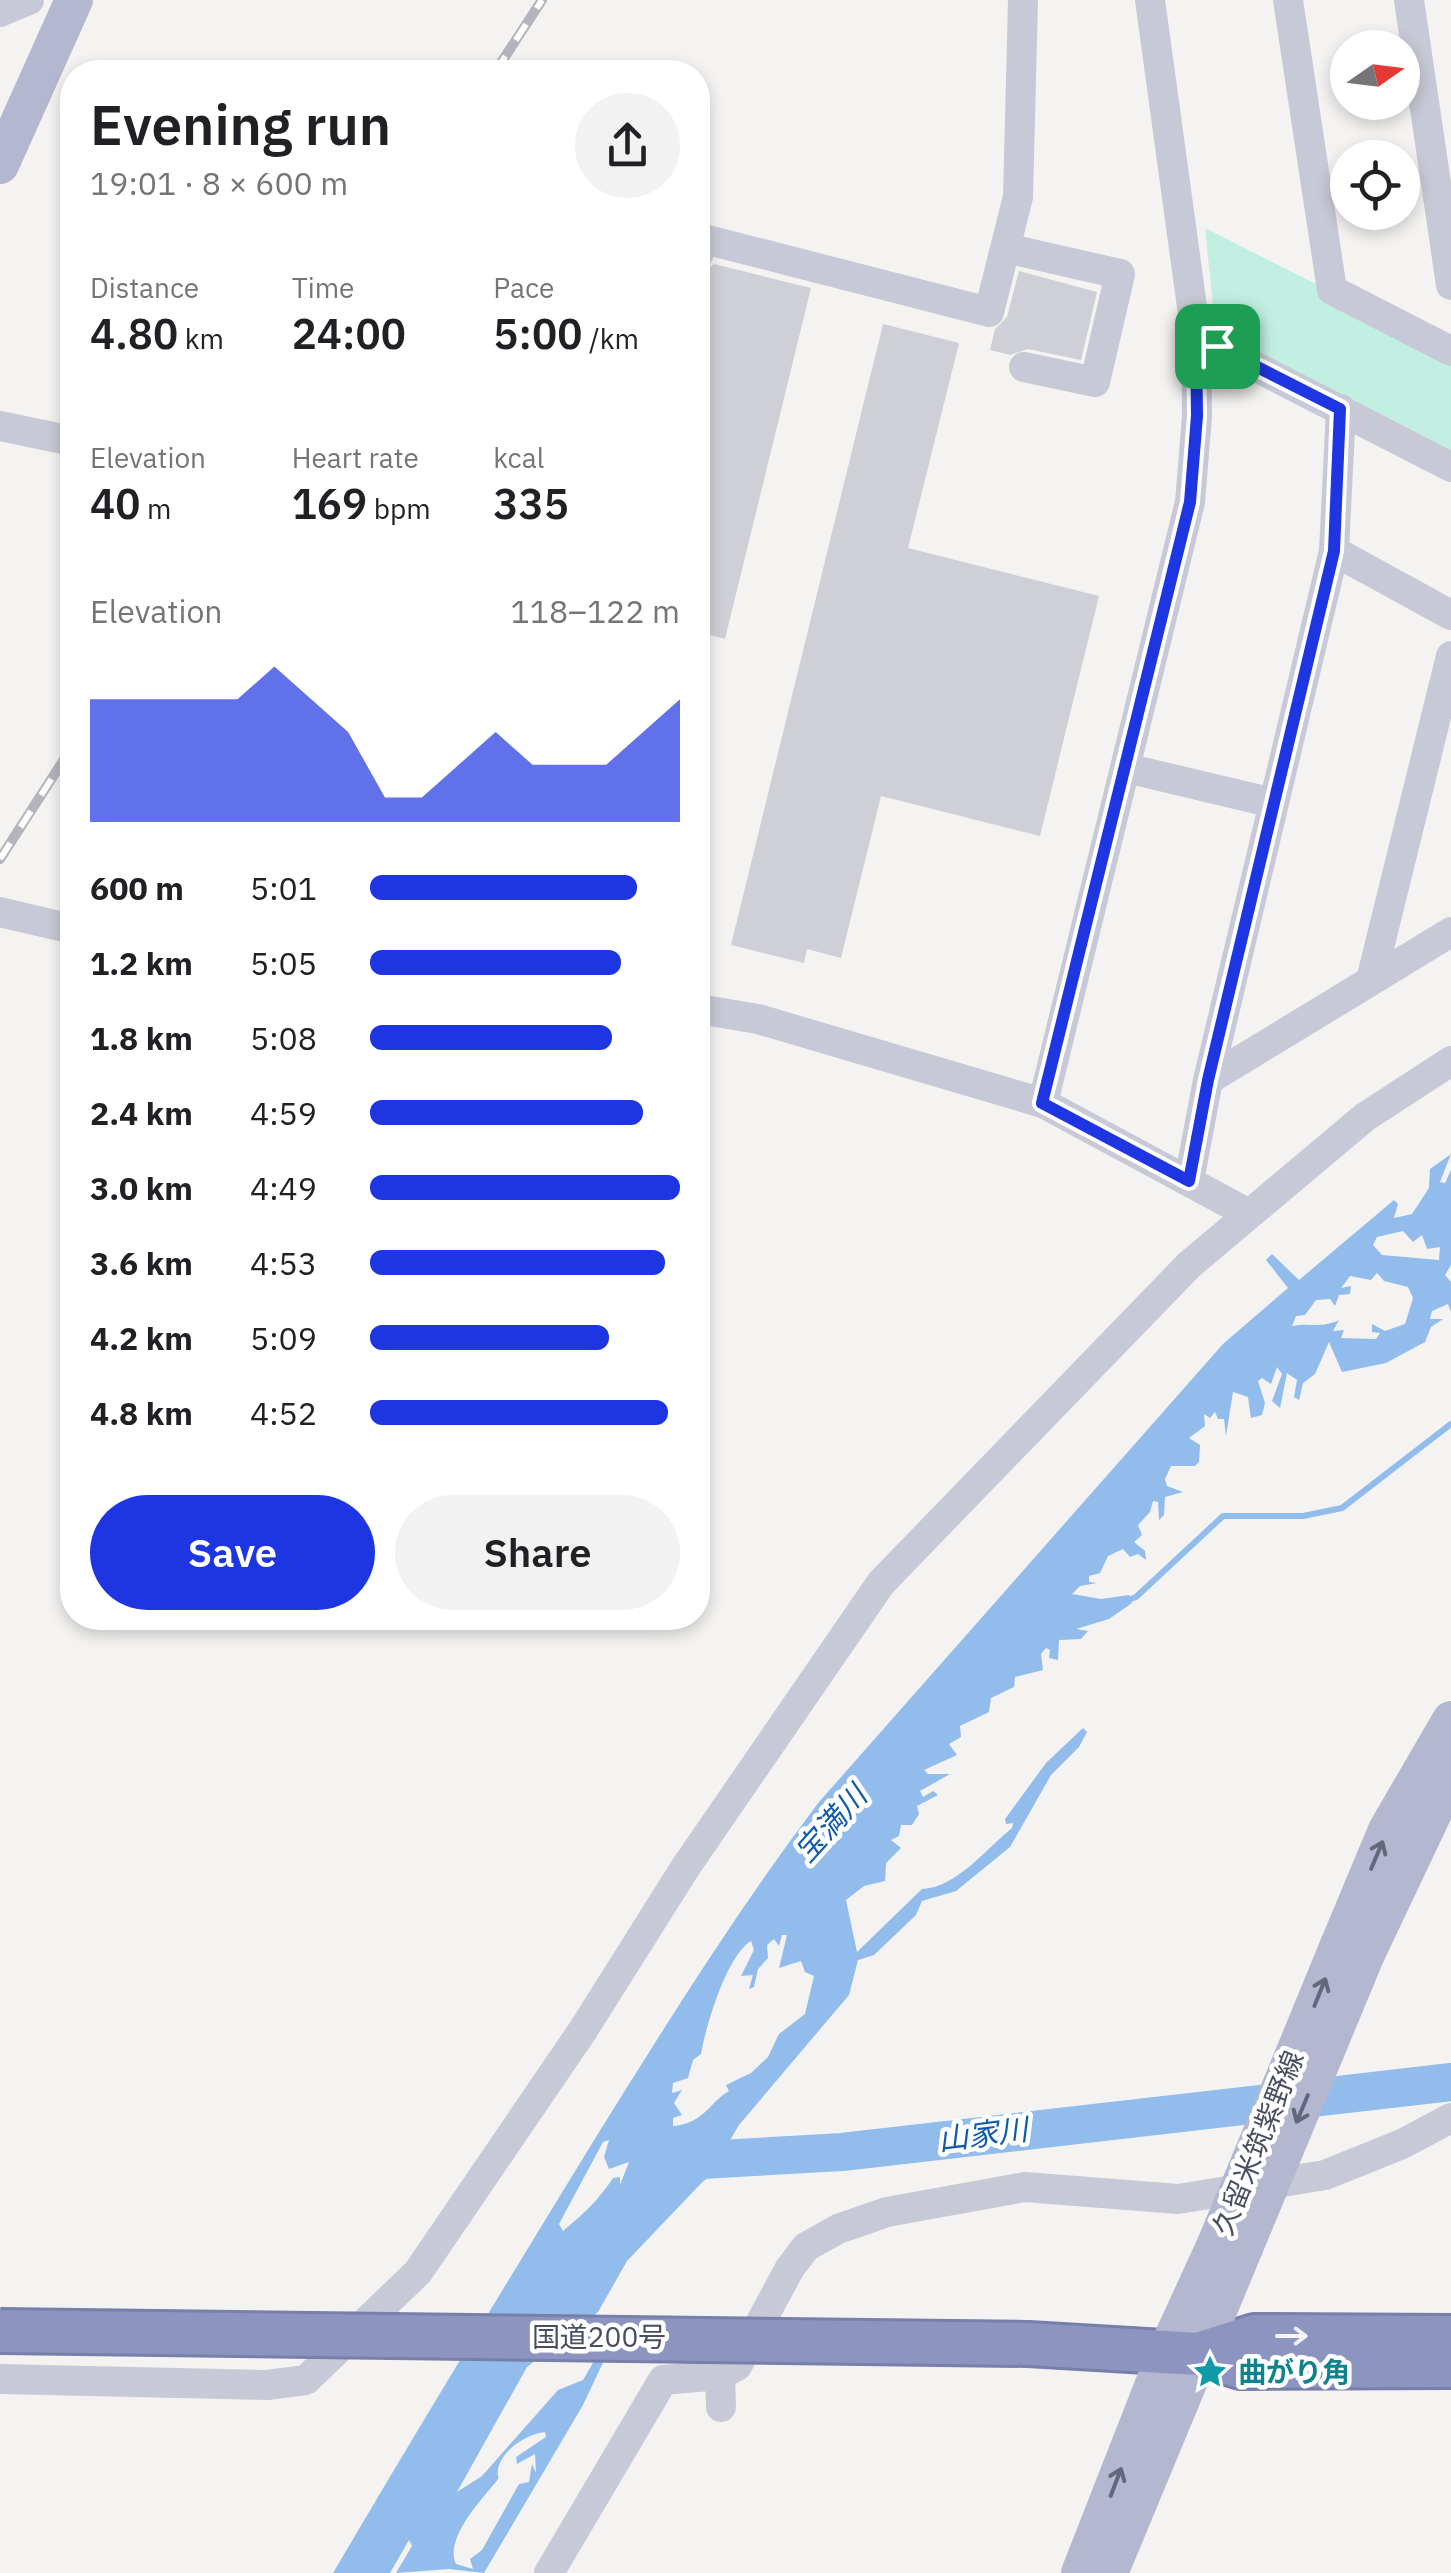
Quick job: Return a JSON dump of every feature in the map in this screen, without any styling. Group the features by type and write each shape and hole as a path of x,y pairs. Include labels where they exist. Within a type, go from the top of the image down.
{"highway":[{"name":"国道200号","path":"0,2331 1028,2344 1182,2353 1241,2368 1451,2366"},
{"name":"国道200号","path":"1182,2353 1255,2336 1451,2337"}],"main road":[{"path":"0,164 74,0"},
{"name":"久留米筑紫野線","path":"1353,1950 1387,1830 1451,1720"},
{"name":"久留米筑紫野線","path":"1080,2573 1230,2246 1353,1950 1451,1775"},
{"name":"久留米筑紫野線","path":"1109,2573 1182,2353"}],"street":[{"path":"0,12 30,0"},
{"path":"710,241 989,312 1018,196 1023,0"},
{"path":"1042,1103 1190,502 1197,416 1196,336 1150,0"},
{"path":"1288,0 1332,290 1451,351"},
{"path":"1408,0 1437,89 1451,285"},
{"path":"1005,248 1120,274 1095,382 1024,367"},
{"path":"1196,336 1451,468"},
{"path":"1189,1181 1208,1080 1334,551 1340,409"},
{"path":"0,426 60,438"},
{"path":"1334,551 1451,615"},
{"path":"1371,980 1440,754 1451,656"},
{"path":"1126,768 1273,803"},
{"path":"0,912 60,927"},
{"path":"1208,1080 1451,932"},
{"path":"710,1011 758,1019 1042,1103 1249,1214"},
{"path":"0,2379 267,2385 306,2380 325,2363 418,2272 583,2030 696,1852 882,1583 1189,1265 1365,1118 1451,1061"},
{"path":"549,2573 663,2380 720,2374 737,2366 790,2268 806,2247 838,2228 887,2212 1025,2186 1178,2199 1326,2175 1402,2144 1451,2118"},
{"path":"720,2374 721,2407"}],"green space":[{"path":"1205,228 1451,352 1451,468 1217,346"}],"water":[{"name":"宝満川","path":"1451,1154 1440,1182 1445,1183 1451,1170 1451,1265 1445,1275 1451,1282 1451,1312 1448,1304 1432,1311 1430,1319 1443,1319 1431,1327 1425,1342 1386,1363 1342,1372 1329,1342 1315,1374 1303,1383 1299,1400 1294,1397 1297,1380 1287,1373 1280,1408 1272,1401 1282,1374 1277,1367 1271,1384 1262,1378 1258,1381 1265,1403 1262,1415 1251,1418 1248,1397 1233,1392 1226,1436 1224,1419 1218,1419 1215,1412 1210,1418 1204,1414 1205,1426 1189,1438 1200,1445 1199,1462 1195,1466 1171,1466 1165,1479 1167,1486 1183,1492 1165,1497 1164,1515 1159,1520 1158,1502 1153,1501 1150,1512 1138,1525 1142,1535 1134,1542 1145,1551 1146,1560 1138,1554 1130,1557 1123,1549 1108,1556 1100,1573 1089,1576 1089,1582 1097,1583 1080,1586 1072,1594 1101,1599 1129,1595 1132,1603 1109,1619 1076,1629 1088,1631 1081,1639 1059,1640 1058,1660 1049,1658 1050,1650 1046,1648 1041,1654 1043,1670 1015,1677 1014,1687 991,1698 989,1712 960,1726 961,1737 949,1744 957,1755 924,1770 928,1774 950,1774 920,1791 923,1797 933,1791 938,1795 917,1806 919,1814 912,1825 901,1825 899,1836 891,1840 901,1848 886,1863 885,1881 864,1886 846,1900 857,1952 922,1889 959,1875 1012,1828 1013,1823 1006,1824 1005,1819 1046,1763 1083,1728 1087,1732 1079,1747 1051,1775 1010,1847 956,1891 922,1901 916,1915 874,1955 858,1960 849,1995 739,2125 710,2174 627,2261 598,2312 527,2367 457,2492 482,2476 558,2390 583,2380 597,2356 608,2352 583,2405 484,2573 449,2569 396,2573 412,2546 409,2540 390,2573 333,2573 649,2052 819,1802 1223,1344 1288,1288 1266,1260 1272,1254 1299,1280 1394,1200 1398,1204 1394,1218 1412,1214 1429,1188 1430,1169","holes":["1403,1231 1413,1242 1422,1235 1427,1249 1440,1247 1439,1260 1382,1255 1373,1245 1377,1237","1377,1273 1384,1281 1408,1287 1413,1298 1405,1324 1385,1331 1372,1324 1372,1332 1380,1333 1376,1339 1341,1338 1344,1330 1333,1331 1339,1320 1292,1326 1296,1316 1305,1315 1316,1300 1330,1299 1335,1306 1339,1295 1350,1294 1351,1286 1341,1288 1350,1276 1371,1280","782,1935 787,1935 779,1968 801,1961 805,1972 814,1976 805,2014 779,2034 768,2057 751,2073 726,2085 729,2091 699,2117 673,2126 673,2118 682,2115 674,2103 682,2090 672,2093 673,2083 688,2078 693,2060 701,2054 713,2009 734,1960 751,1941 754,1950 741,1976 753,1975 749,1989 754,1987 758,1969 768,1958 767,1945 774,1939 779,1946","609,2140 604,2157 609,2169 629,2162 620,2185 620,2177 613,2178 590,2207 563,2231 559,2224 603,2142","545,2432 546,2437 516,2457 517,2464 535,2454 536,2473 532,2464 529,2482 519,2484 482,2550 470,2559 473,2569 456,2564 455,2544 465,2521 498,2479 505,2455 531,2436"]}],"building":[{"path":"714,264 811,288 725,639 710,635 710,267"},
{"path":"1019,271 1097,292 1081,360 1028,349 1010,355 990,350 995,329 1007,317"},
{"path":"883,324 959,343 908,548 1099,596 1040,836 881,796 841,958 807,949 804,963 731,945"}],"waterway":[{"path":"1125,1601 1136,1597 1223,1516 1303,1516 1342,1508 1451,1424"},
{"name":"山家川","path":"674,2175 702,2160 842,2152 1451,2082"}],"railway":[{"path":"503,60 542,0"},
{"path":"0,859 60,766"}],"place":[{"name":"曲がり角","path":"1210,2372"}],"route":[{"path":"1196,336 1217,346 1340,409 1334,551 1208,1080 1189,1181 1042,1103 1190,502 1197,416 1196,336"}]}
